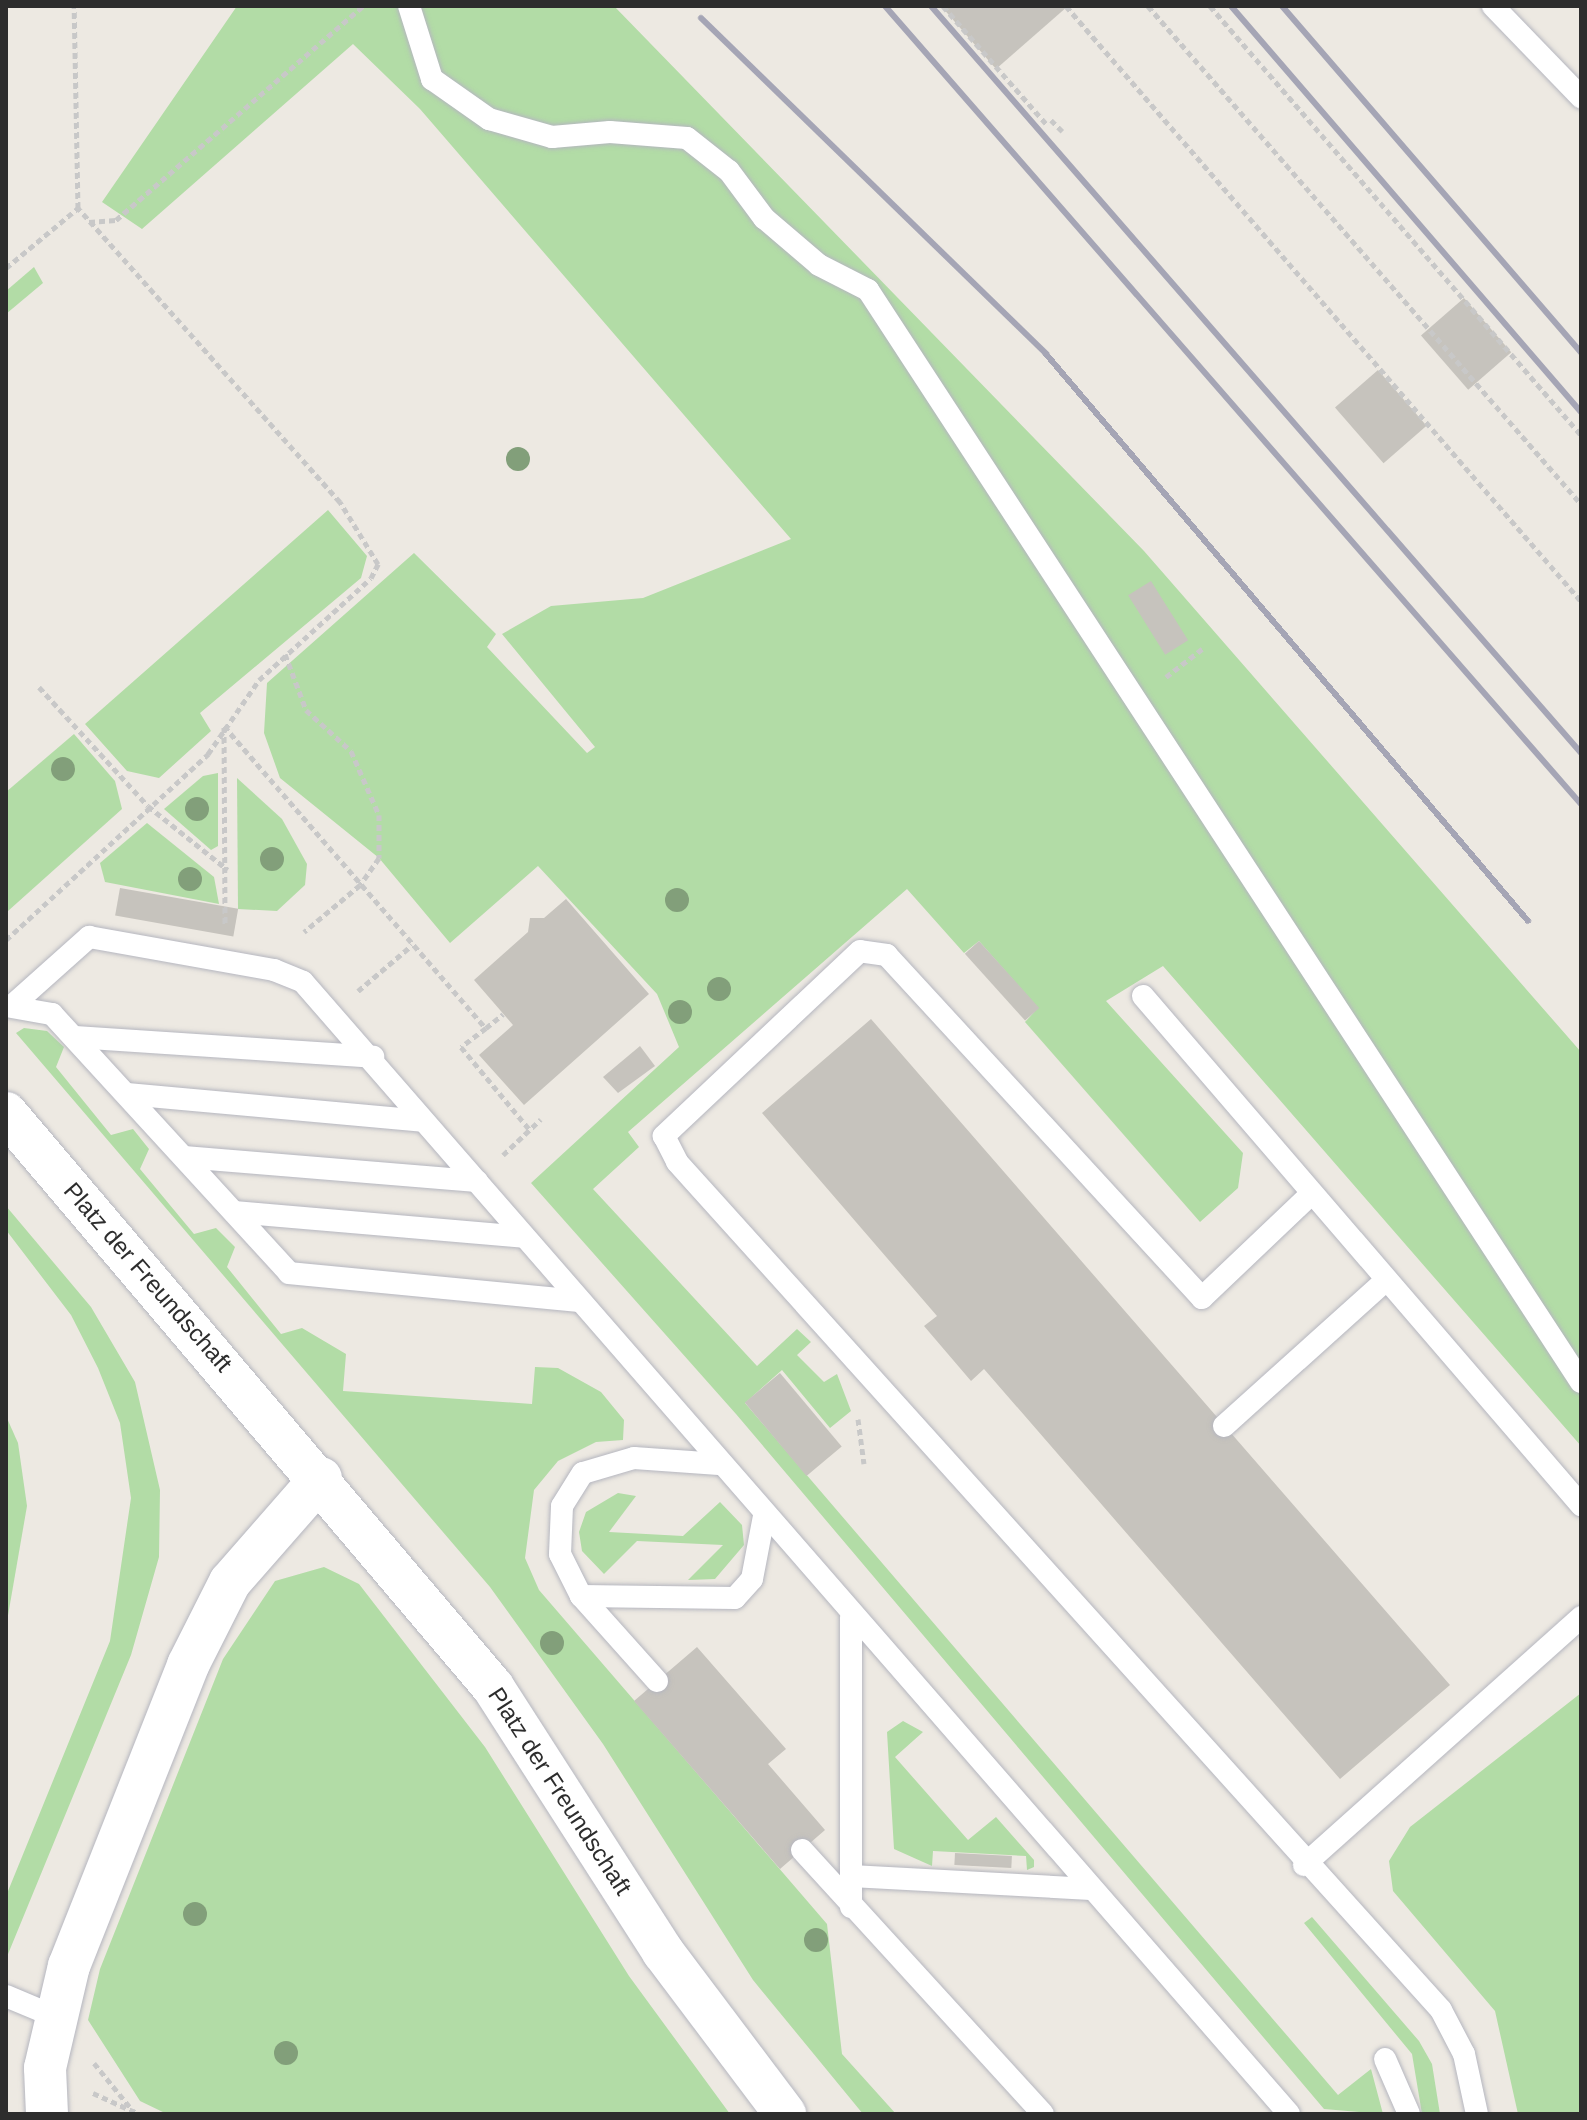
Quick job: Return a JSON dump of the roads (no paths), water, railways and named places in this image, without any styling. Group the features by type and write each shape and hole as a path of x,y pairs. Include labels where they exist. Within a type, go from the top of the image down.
{"street":[{"name":"Platz der Freundschaft","path":"6,1113 321,1478 539,1750 663,1952 785,2114"},
{"path":"62,2100 45,2068 69,1966 188,1665 230,1582 321,1478"}],"lane":[{"path":"409,6 432,79 489,119 552,137 610,132 687,138 729,171 764,218 819,265 868,290 1581,1382"},
{"path":"1493,6 1581,97"},
{"path":"10,1005 76,943 111,937 303,982 373,1057 423,1121 851,1618 1289,2114"},
{"path":"1309,1196 1202,1298 887,955 860,951 664,1136 677,1162 1304,1865 1441,2010 1464,2054 1477,2114"},
{"path":"1143,996 1383,1283 1581,1505"},
{"path":"10,1005 52,1014 289,1273 579,1301"},
{"path":"75,1037 373,1057"},
{"path":"127,1094 423,1121"},
{"path":"184,1157 477,1181"},
{"path":"234,1212 524,1237"},
{"path":"1224,1426 1383,1283"},
{"path":"657,1681 581,1596 560,1554 562,1506 583,1473 634,1458 719,1464"},
{"path":"581,1596 735,1598 752,1579 764,1516"},
{"path":"1304,1865 1581,1617"},
{"path":"851,1618 851,1907"},
{"path":"802,1850 1043,2114"},
{"path":"851,1876 1091,1889"},
{"path":"6,1996 56,2017"},
{"path":"1385,2059 1409,2114"}],"railway":[{"path":"885,6 1581,804"},
{"path":"931,6 1581,753"},
{"path":"1231,6 1581,412"},
{"path":"1282,6 1581,353"},
{"path":"701,18 1046,354 1528,921"}]}
